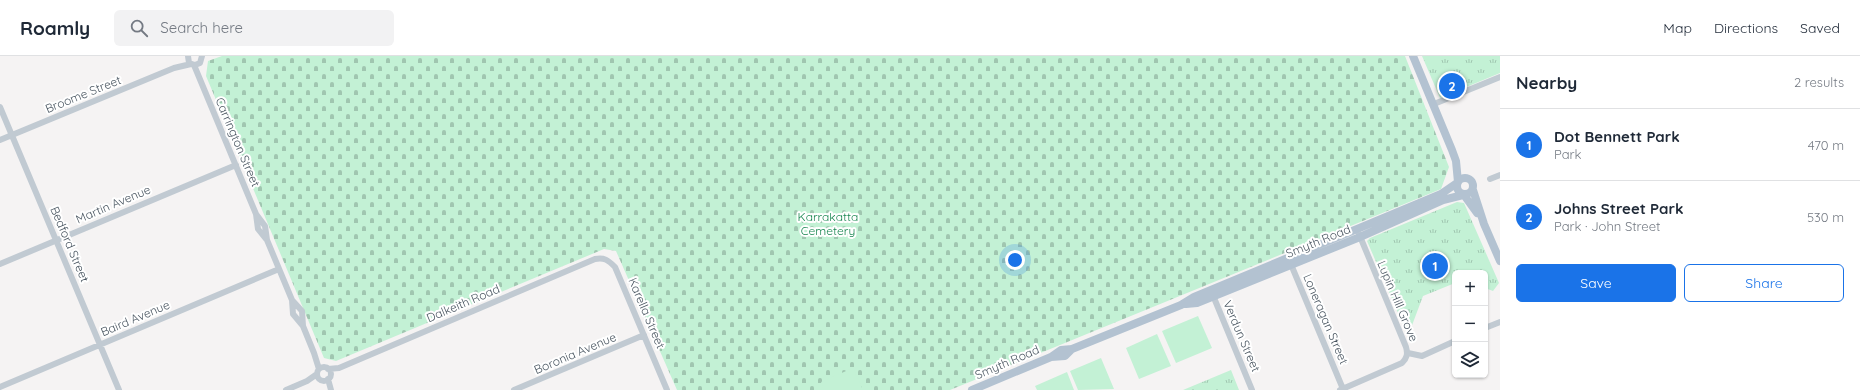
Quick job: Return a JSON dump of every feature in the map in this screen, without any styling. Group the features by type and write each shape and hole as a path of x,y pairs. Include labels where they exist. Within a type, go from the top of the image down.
{"main road":[{"path":"1414,56 1456,161 1468,179 1472,182 1473,190 1484,224 1500,261"},
{"path":"1456,161 1457,189 1484,224"},
{"path":"1457,182 1464,178 1468,179"},
{"name":"Smyth Road","path":"1290,261 1357,228 1441,194 1457,182"},
{"path":"1463,195 1470,193 1473,190"},
{"name":"Smyth Road","path":"972,390 1052,357 1061,350 1072,349 1290,261 1360,237 1443,200 1463,195"}],"street":[{"path":"194,65 202,61 202,56"},
{"name":"Carrington Street","path":"188,57 194,65 200,78 256,214 265,226 267,240 292,300 302,311 303,326 322,370"},
{"name":"Broome Street","path":"174,68 188,57"},
{"name":"Broome Street","path":"0,140 174,68 194,65"},
{"path":"1434,104 1500,77"},
{"name":"Bedford Street","path":"0,107 119,390"},
{"name":"Martin Avenue","path":"0,264 236,164"},
{"path":"1490,179 1500,175"},
{"name":"Lupin Hill Grove","path":"1341,389 1402,363 1406,359 1408,353 1357,228"},
{"name":"Karella Street","path":"595,259 602,258 609,260 615,267 667,390"},
{"name":"Dalkeith Road","path":"286,390 307,381 322,370 339,368 595,259"},
{"name":"Loneragan Street","path":"1290,261 1341,389"},
{"name":"Baird Avenue","path":"0,387 279,269"},
{"name":"Verdun Street","path":"1212,293 1252,390"},
{"path":"1488,327 1500,322"},
{"name":"Boronia Avenue","path":"514,390 644,335"},
{"path":"1408,353 1422,356 1453,342"},
{"name":"Dalkeith Road","path":"307,381 326,379 339,368"},
{"path":"322,370 326,379"},
{"path":"322,370 331,390"}],"green space":[{"name":"Karrakatta Cemetery","path":"222,56 1405,56 1449,167 1441,189 950,390 677,390 616,251 604,249 336,361 324,358 206,76 208,61"},
{"path":"1422,56 1500,56 1500,73 1440,98"},
{"path":"1457,202 1464,203 1499,283 1493,291 1488,289 1488,270 1452,270 1452,284 1423,296 1408,336 1367,241 1370,238"},
{"path":"1198,316 1212,348 1176,363 1162,331"},
{"path":"1157,334 1171,366 1139,379 1126,348"},
{"path":"1101,358 1114,389 1078,390 1070,371"},
{"path":"853,368 863,390 824,390 821,382"},
{"path":"1231,370 1239,390 1183,390"},
{"path":"1067,372 1074,390 1037,390 1035,386"}],"place":[{"name":"Johns Street Park","path":"1452,86"},
{"name":"Dot Bennett Park","path":"1435,266"}]}
